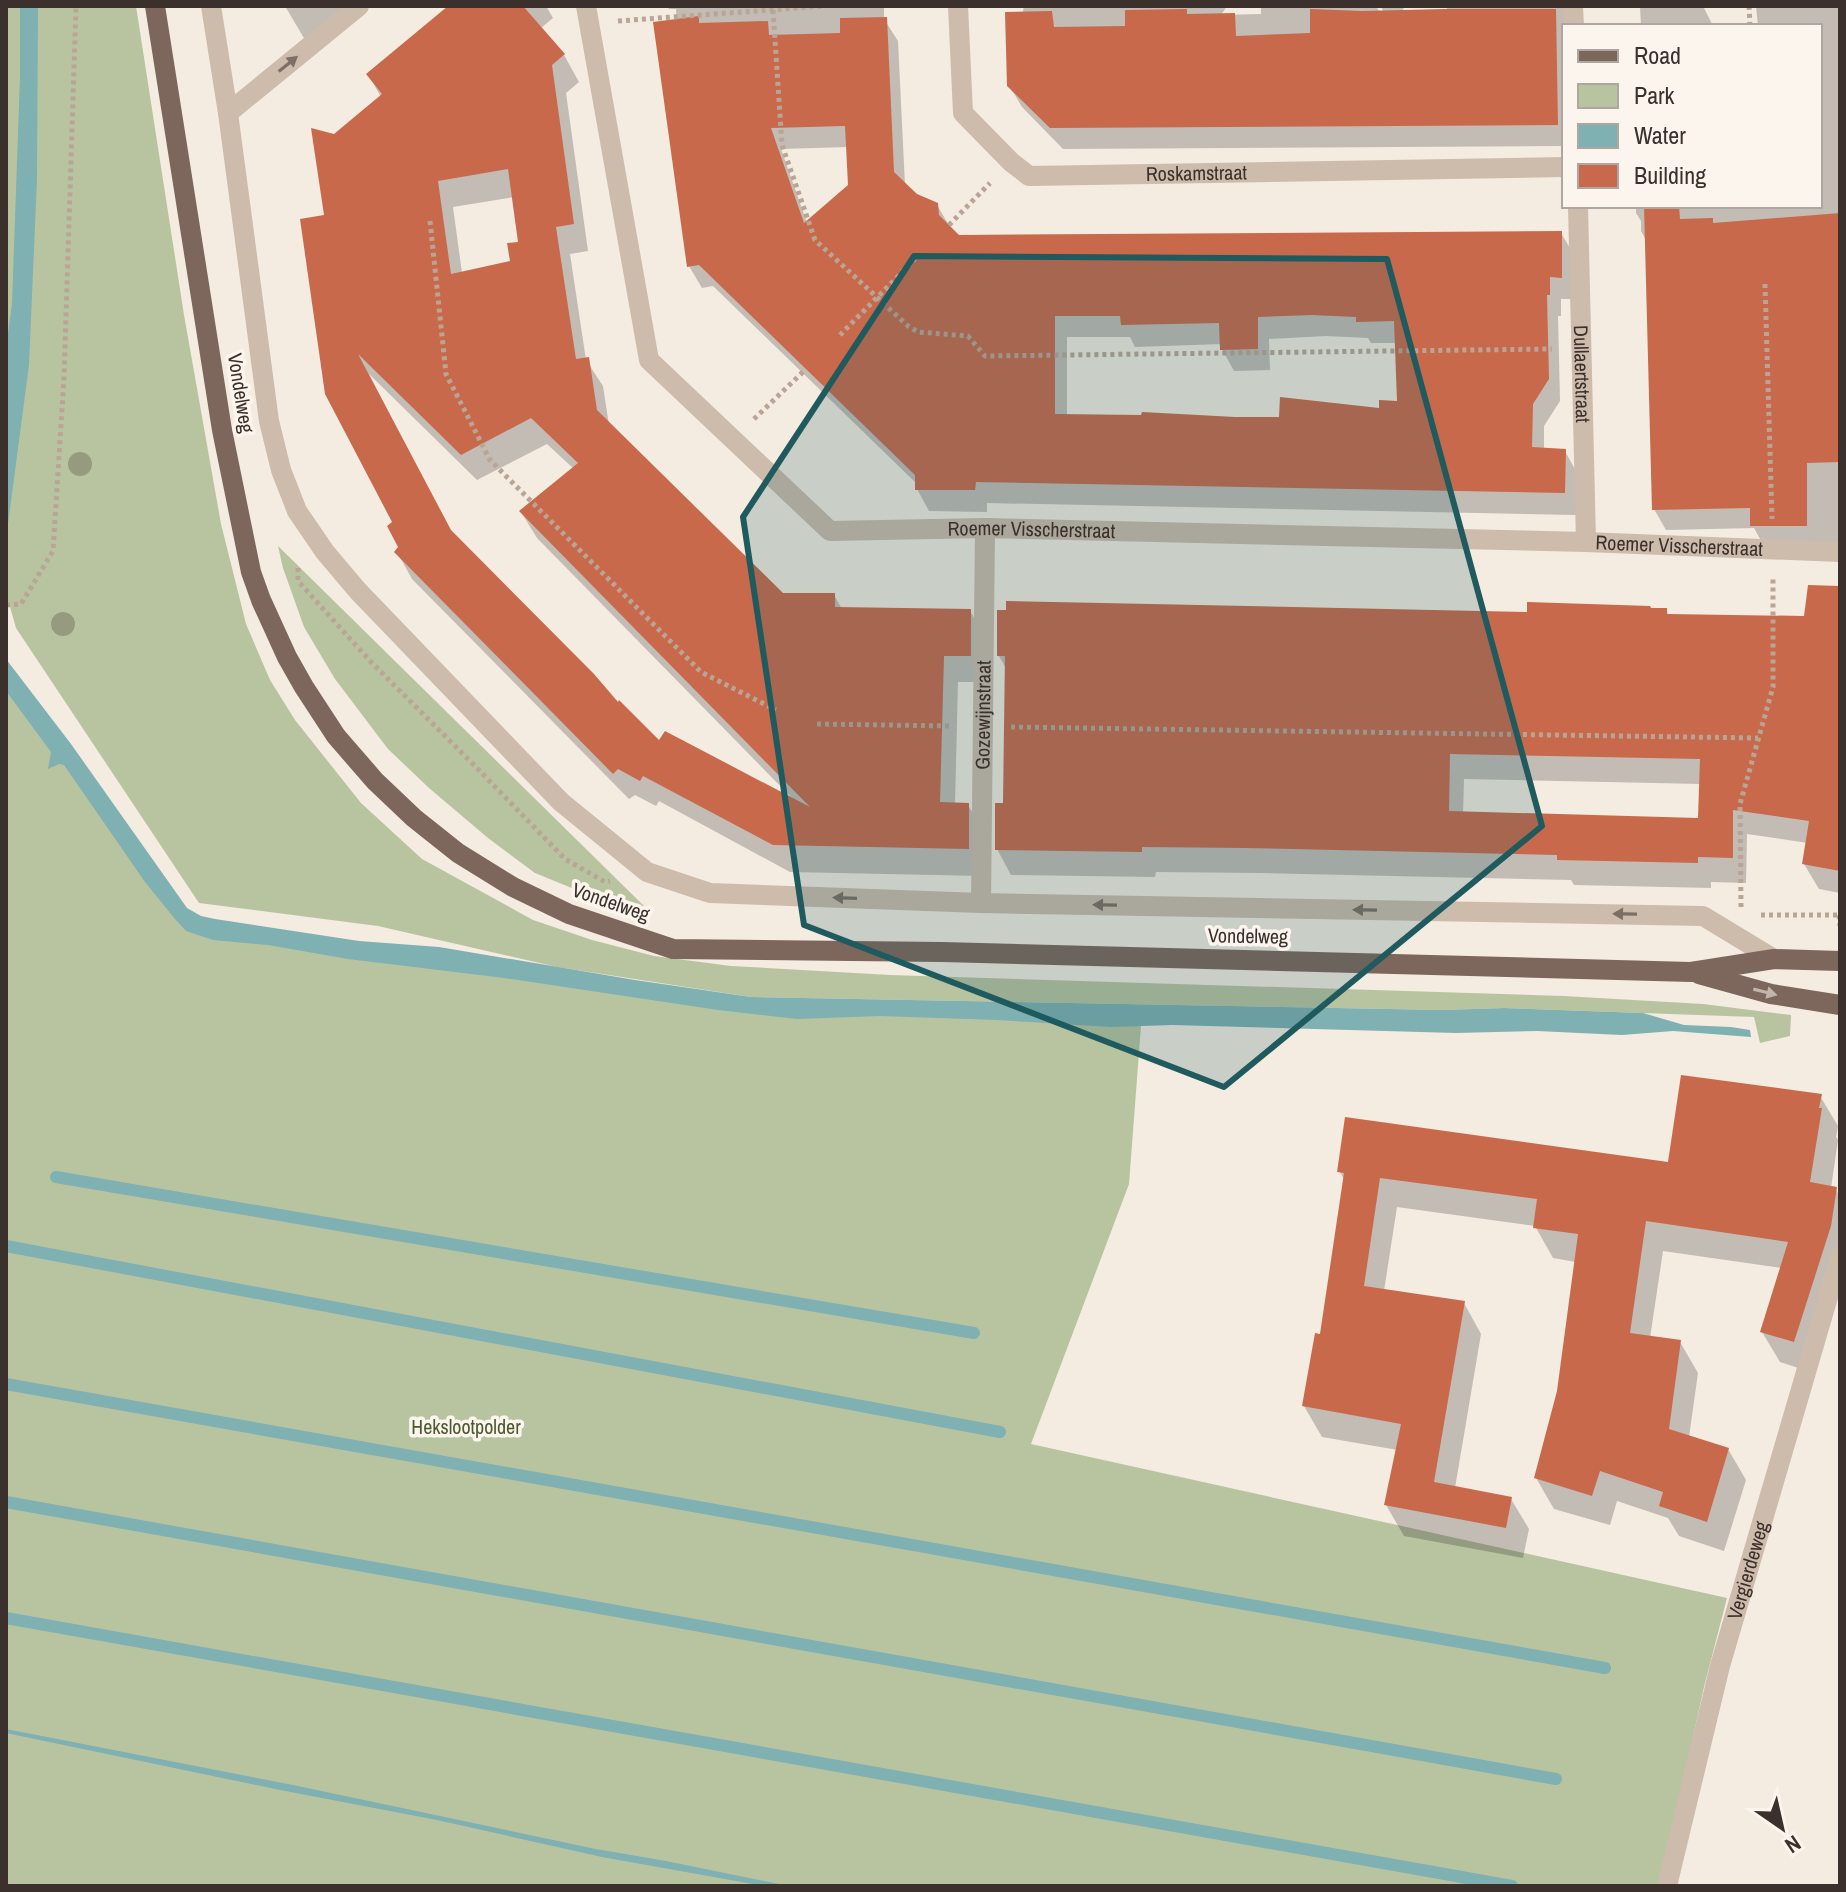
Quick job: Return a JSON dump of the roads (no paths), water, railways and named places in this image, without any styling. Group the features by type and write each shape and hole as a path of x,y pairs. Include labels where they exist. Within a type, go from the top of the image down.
{"main road":[{"name":"Vondelweg","path":"155,6 222,430 251,572 261,600 287,657 336,736 385,791 414,818 458,853 513,887 569,914 673,949 942,952 1691,972 1774,959 1840,961"},
{"name":"Vondelweg","path":"1691,972 1771,994 1840,1005"}],"street":[{"name":"Vondelweg","path":"211,6 269,421 281,470 297,511 325,552 358,591 459,697 561,802 647,872 710,893 981,903 1703,916 1774,959"},
{"path":"228,113 359,6"},
{"name":"Roskamstraat","path":"958,6 963,113 1029,176 1562,167"},
{"name":"Roemer Visscherstraat","path":"587,14 649,360 830,531 985,528 1586,542 1840,552"},
{"name":"Dullaertstraat","path":"1578,208 1586,542"},
{"name":"Gozewijnstraat","path":"981,903 985,528"},
{"name":"Vergierdeweg","path":"1667,1886 1720,1666 1840,1256"}],"water":[{"path":"20,6 38,6 37,179 29,365 6,539 6,348 12,304"},
{"path":"6,659 71,744 187,908 201,916 359,941 439,947 751,997 1442,1010 1504,1008 1643,1013 1684,1025 1750,1030 1751,1037 1673,1031 1622,1035 1172,1025 1111,1027 880,1016 797,1019 348,959 268,945 213,940 186,931 175,919 145,882 64,765 48,769 51,752 6,691"},
{"path":"6,1729 789,1886 764,1886 602,1857 437,1820 6,1733"}],"waterway":[{"path":"56,1177 974,1333"},
{"path":"6,1246 1000,1432"},
{"path":"6,1384 1605,1668"},
{"path":"6,1502 1556,1779"},
{"path":"6,1618 1512,1886"}],"park label":[{"name":"Hekslootpolder","path":"466,1427"}]}
